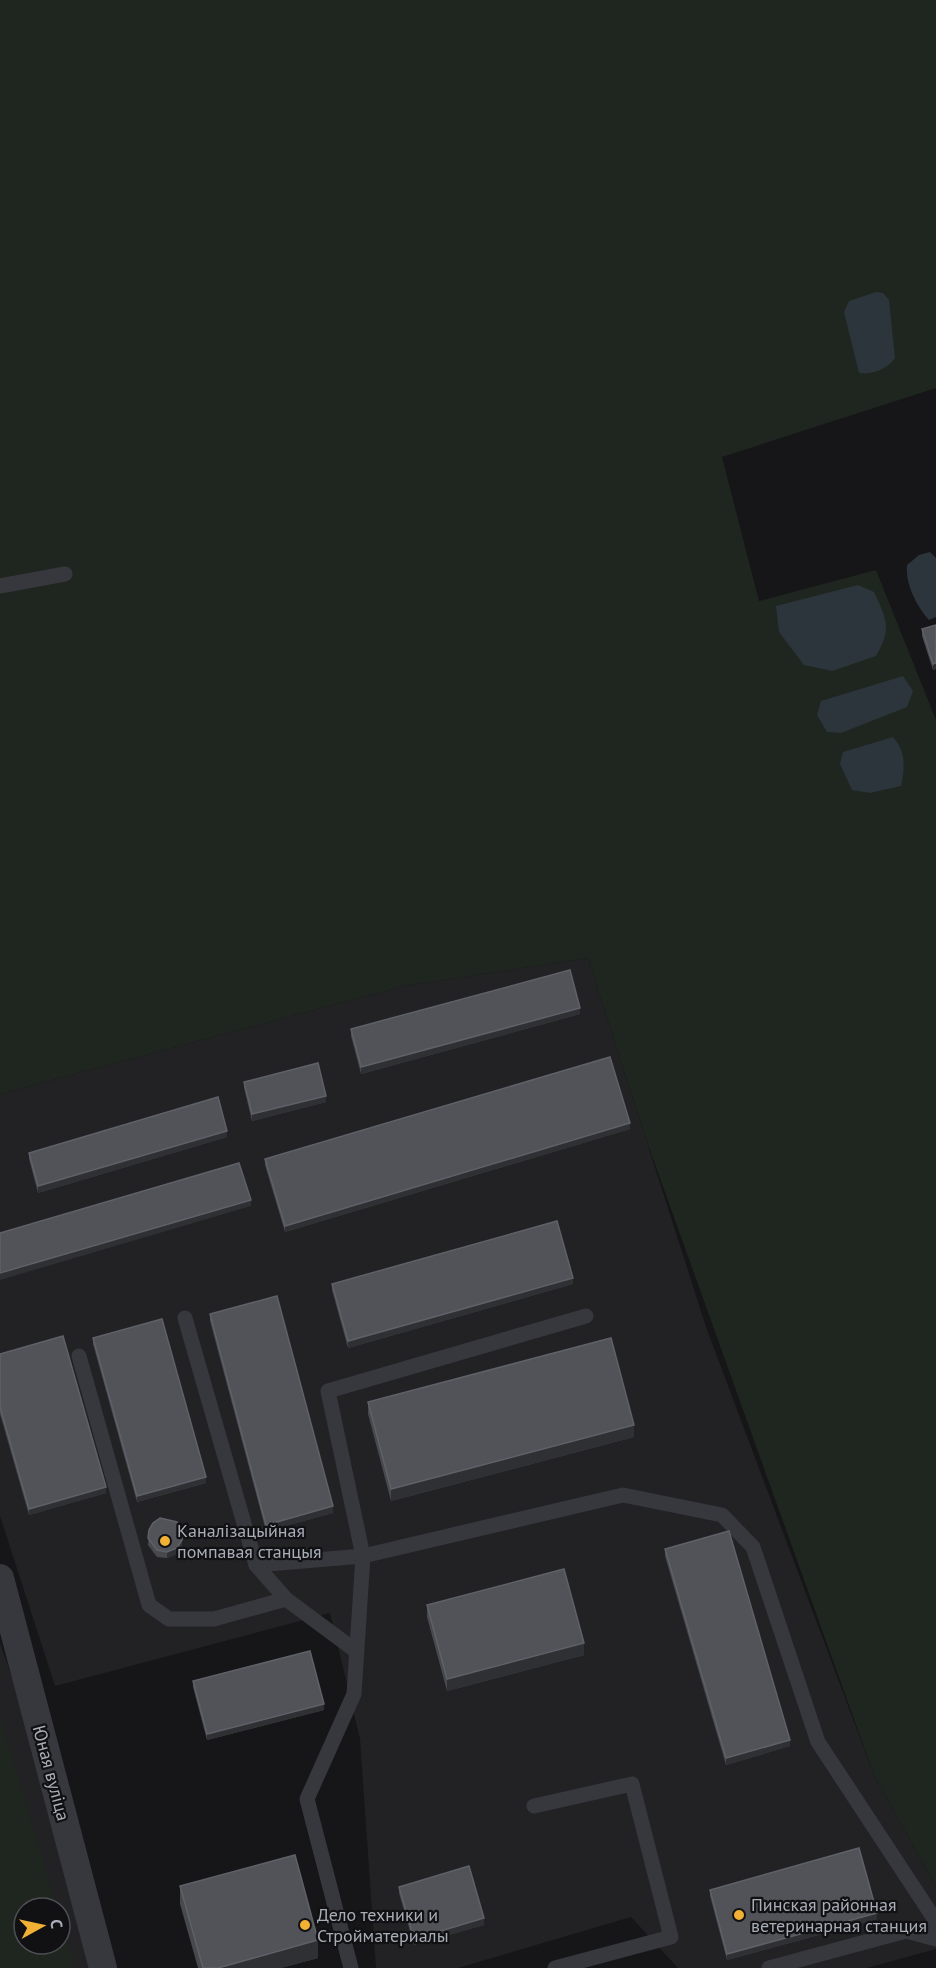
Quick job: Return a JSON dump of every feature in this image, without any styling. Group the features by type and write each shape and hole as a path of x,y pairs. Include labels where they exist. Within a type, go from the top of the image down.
{"street":[{"name":"Юная вуліца","path":"0,1578 103,1968"}],"lane":[{"path":"0,586 65,574"},
{"path":"351,1968 307,1799 354,1694 363,1556 328,1391 586,1316"},
{"path":"185,1318 256,1565 286,1599 356,1652"},
{"path":"79,1356 149,1605 169,1618 214,1619 286,1599"},
{"path":"256,1565 363,1556 623,1494 722,1515 753,1547 819,1742 935,1920 936,1930"},
{"path":"534,1806 632,1784 672,1938 594,1964 555,1968"},
{"path":"770,1968 906,1931 936,1939"}],"shaded area":[{"path":"0,0 936,0 936,388 722,457 759,601 876,570 936,720 936,1887 874,1775 647,1142 588,958 404,986 0,1094"},
{"path":"876,292 883,293 889,300 895,358 879,370 859,373 844,312 849,301"},
{"path":"930,552 936,558 936,617 929,620 913,595 908,580 907,565 919,555"},
{"path":"858,585 874,592 885,617 886,631 876,656 832,671 804,665 779,632 776,606"},
{"path":"903,676 913,691 907,707 841,733 827,732 817,715 821,701"},
{"path":"893,737 900,748 903,760 901,786 870,793 852,790 840,764 843,752"},
{"path":"588,958 706,1327 874,1775 936,1887 936,1949 867,1968 678,1968 631,1917 458,1968 376,1968 360,1739 330,1613 55,1686 0,1516 0,1094 404,986"},
{"path":"0,1643 114,1968 0,1968"},
{"path":"0,1716 53,1896 12,1896 12,1956 72,1956 75,1968 0,1968"}],"building":[{"path":"936,625 936,663 933,664 922,629"},
{"path":"570,970 580,1008 361,1067 351,1029"},
{"path":"610,1057 630,1123 285,1226 265,1159"},
{"path":"318,1063 326,1096 252,1114 244,1082"},
{"path":"218,1097 227,1131 38,1186 29,1153"},
{"path":"239,1163 251,1200 0,1273 0,1233"},
{"path":"557,1221 573,1278 348,1341 332,1284"},
{"path":"277,1296 333,1506 266,1525 210,1314"},
{"path":"162,1319 206,1477 137,1496 93,1338"},
{"path":"63,1336 106,1487 29,1509 0,1407 0,1354"},
{"path":"611,1338 634,1425 391,1489 368,1402"},
{"name":"Каналізацыйная помпавая станцыя","path":"160,1518 177,1522 182,1530 182,1540 177,1548 167,1552 157,1550 148,1538 153,1523"},
{"path":"729,1531 790,1740 726,1758 665,1549"},
{"path":"564,1569 584,1643 447,1679 427,1605"},
{"path":"310,1651 324,1704 207,1734 193,1681"},
{"path":"859,1848 877,1913 727,1954 710,1890"},
{"path":"295,1855 318,1940 218,1968 203,1968 180,1886"},
{"path":"469,1866 484,1918 414,1939 399,1887"}],"place":[{"name":"Каналізацыйная помпавая станцыя","path":"165,1541"},
{"name":"Пинская районная ветеринарная станция","path":"739,1915"},
{"name":"Дело техники и Стройматериалы","path":"305,1925"}]}
